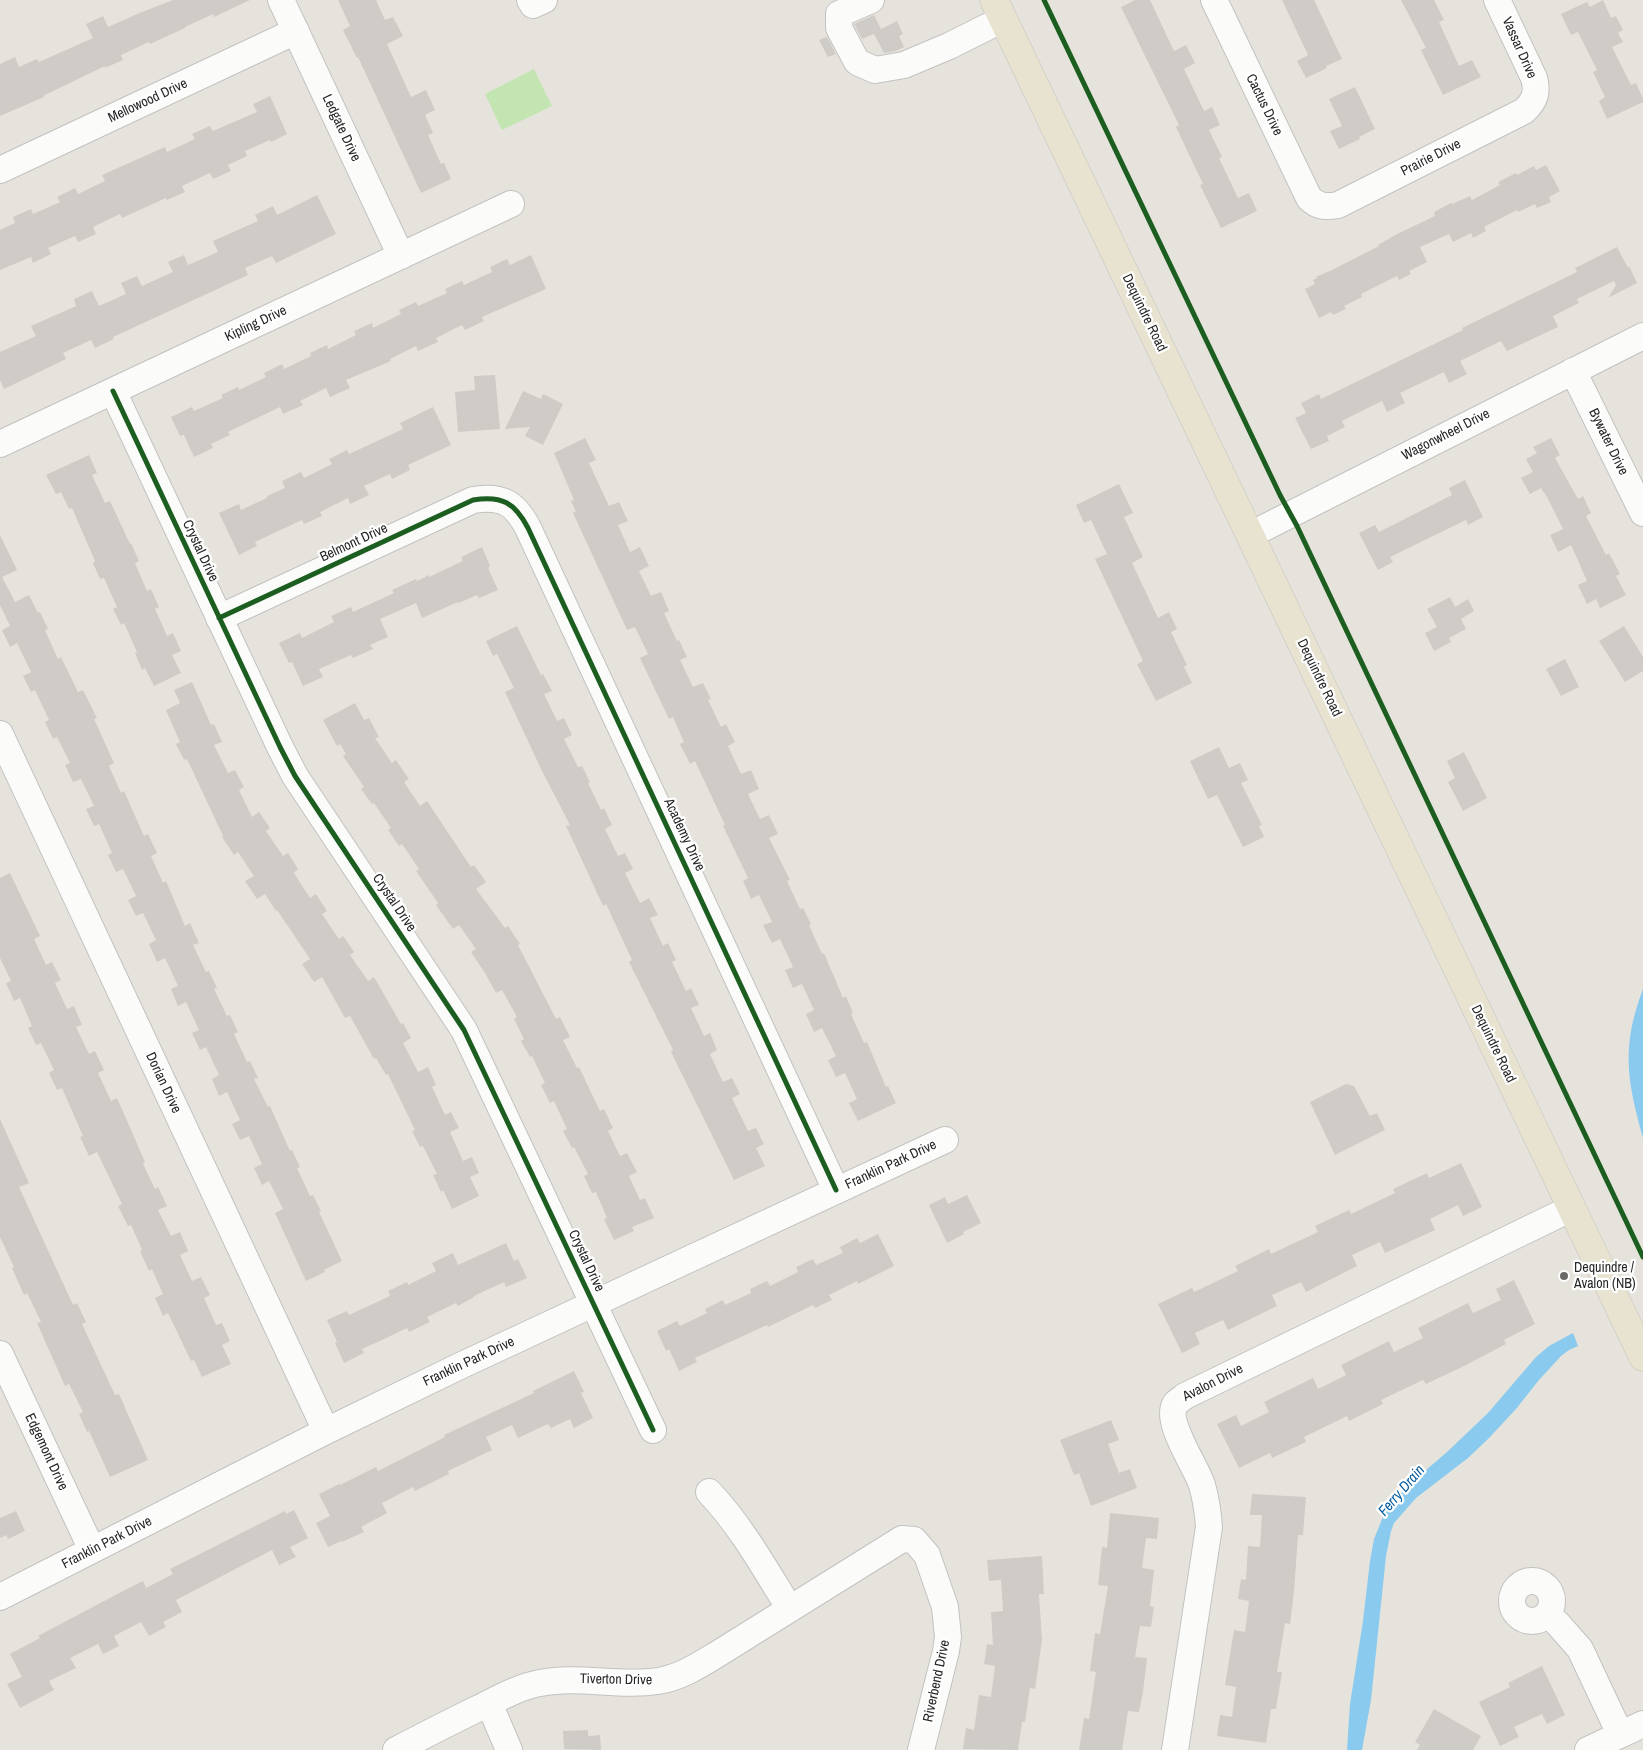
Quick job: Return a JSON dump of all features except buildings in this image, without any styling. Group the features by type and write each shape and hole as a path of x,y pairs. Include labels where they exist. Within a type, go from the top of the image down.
{"main road":[{"name":"Dequindre Road","path":"998,10 1643,1357"}],"street":[{"name":"Ledgate Drive","path":"281,0 401,256"},
{"path":"530,0 533,5 544,0"},
{"path":"871,0 837,7 839,28 857,62 875,70 904,65 949,46 998,10"},
{"name":"Cactus Drive","path":"1214,0 1305,191 1309,198 1319,206"},
{"name":"Vassar Drive","path":"1497,0 1534,78 1535,96"},
{"name":"Mellowood Drive","path":"0,170 296,31"},
{"name":"Prairie Drive","path":"1319,206 1329,207 1346,200 1524,111 1531,104 1535,96"},
{"name":"Kipling Drive","path":"0,444 511,204"},
{"name":"Wagonwheel Drive","path":"1250,535 1643,336"},
{"name":"Bywater Drive","path":"1573,371 1643,513"},
{"name":"Crystal Drive","path":"113,391 295,776 464,1030 480,1060 653,1430"},
{"name":"Belmont Drive","path":"220,618 473,500 499,499"},
{"name":"Academy Drive","path":"499,499 514,507 528,528 836,1190"},
{"name":"Dorian Drive","path":"0,734 326,1431"},
{"name":"Franklin Park Drive","path":"0,1597 326,1431 945,1140"},
{"name":"Avalon Drive","path":"1175,1750 1209,1526 1208,1508 1202,1484 1174,1427 1173,1413 1176,1403 1185,1396 1572,1208"},
{"name":"Edgemont Drive","path":"0,1354 92,1550"},
{"path":"709,1492 722,1506 746,1539 790,1609"},
{"name":"Tiverton Drive","path":"396,1750 520,1688 540,1683 582,1679 638,1682 658,1681 677,1676 702,1664 902,1539"},
{"name":"Riverbend Drive","path":"902,1539 914,1540 927,1554 944,1607 948,1637 921,1750"},
{"path":"1547,1614 1580,1649 1632,1729 1588,1750"},
{"path":"488,1703 509,1750"}],"green space":[{"path":"534,69 552,106 502,130 485,94"}],"water":[{"path":"1643,989 1643,1138 1630,1081 1629,1046 1631,1029"},
{"name":"Ferry Drain","path":"1573,1333 1578,1346 1561,1356 1489,1438 1468,1458 1416,1498 1394,1523 1386,1556 1371,1700 1362,1750 1347,1750 1350,1704 1370,1561 1374,1539 1385,1512 1404,1489 1488,1413 1536,1357 1549,1346"}],"cycle path":[{"path":"1044,0 1280,495 1297,526 1643,1257"},
{"path":"113,391 295,776 464,1030 653,1430"},
{"path":"219,618 473,500 500,500 513,507 528,528 836,1190"}],"place":[{"name":"Dequindre / Avalon (NB)","path":"1564,1276"}]}
